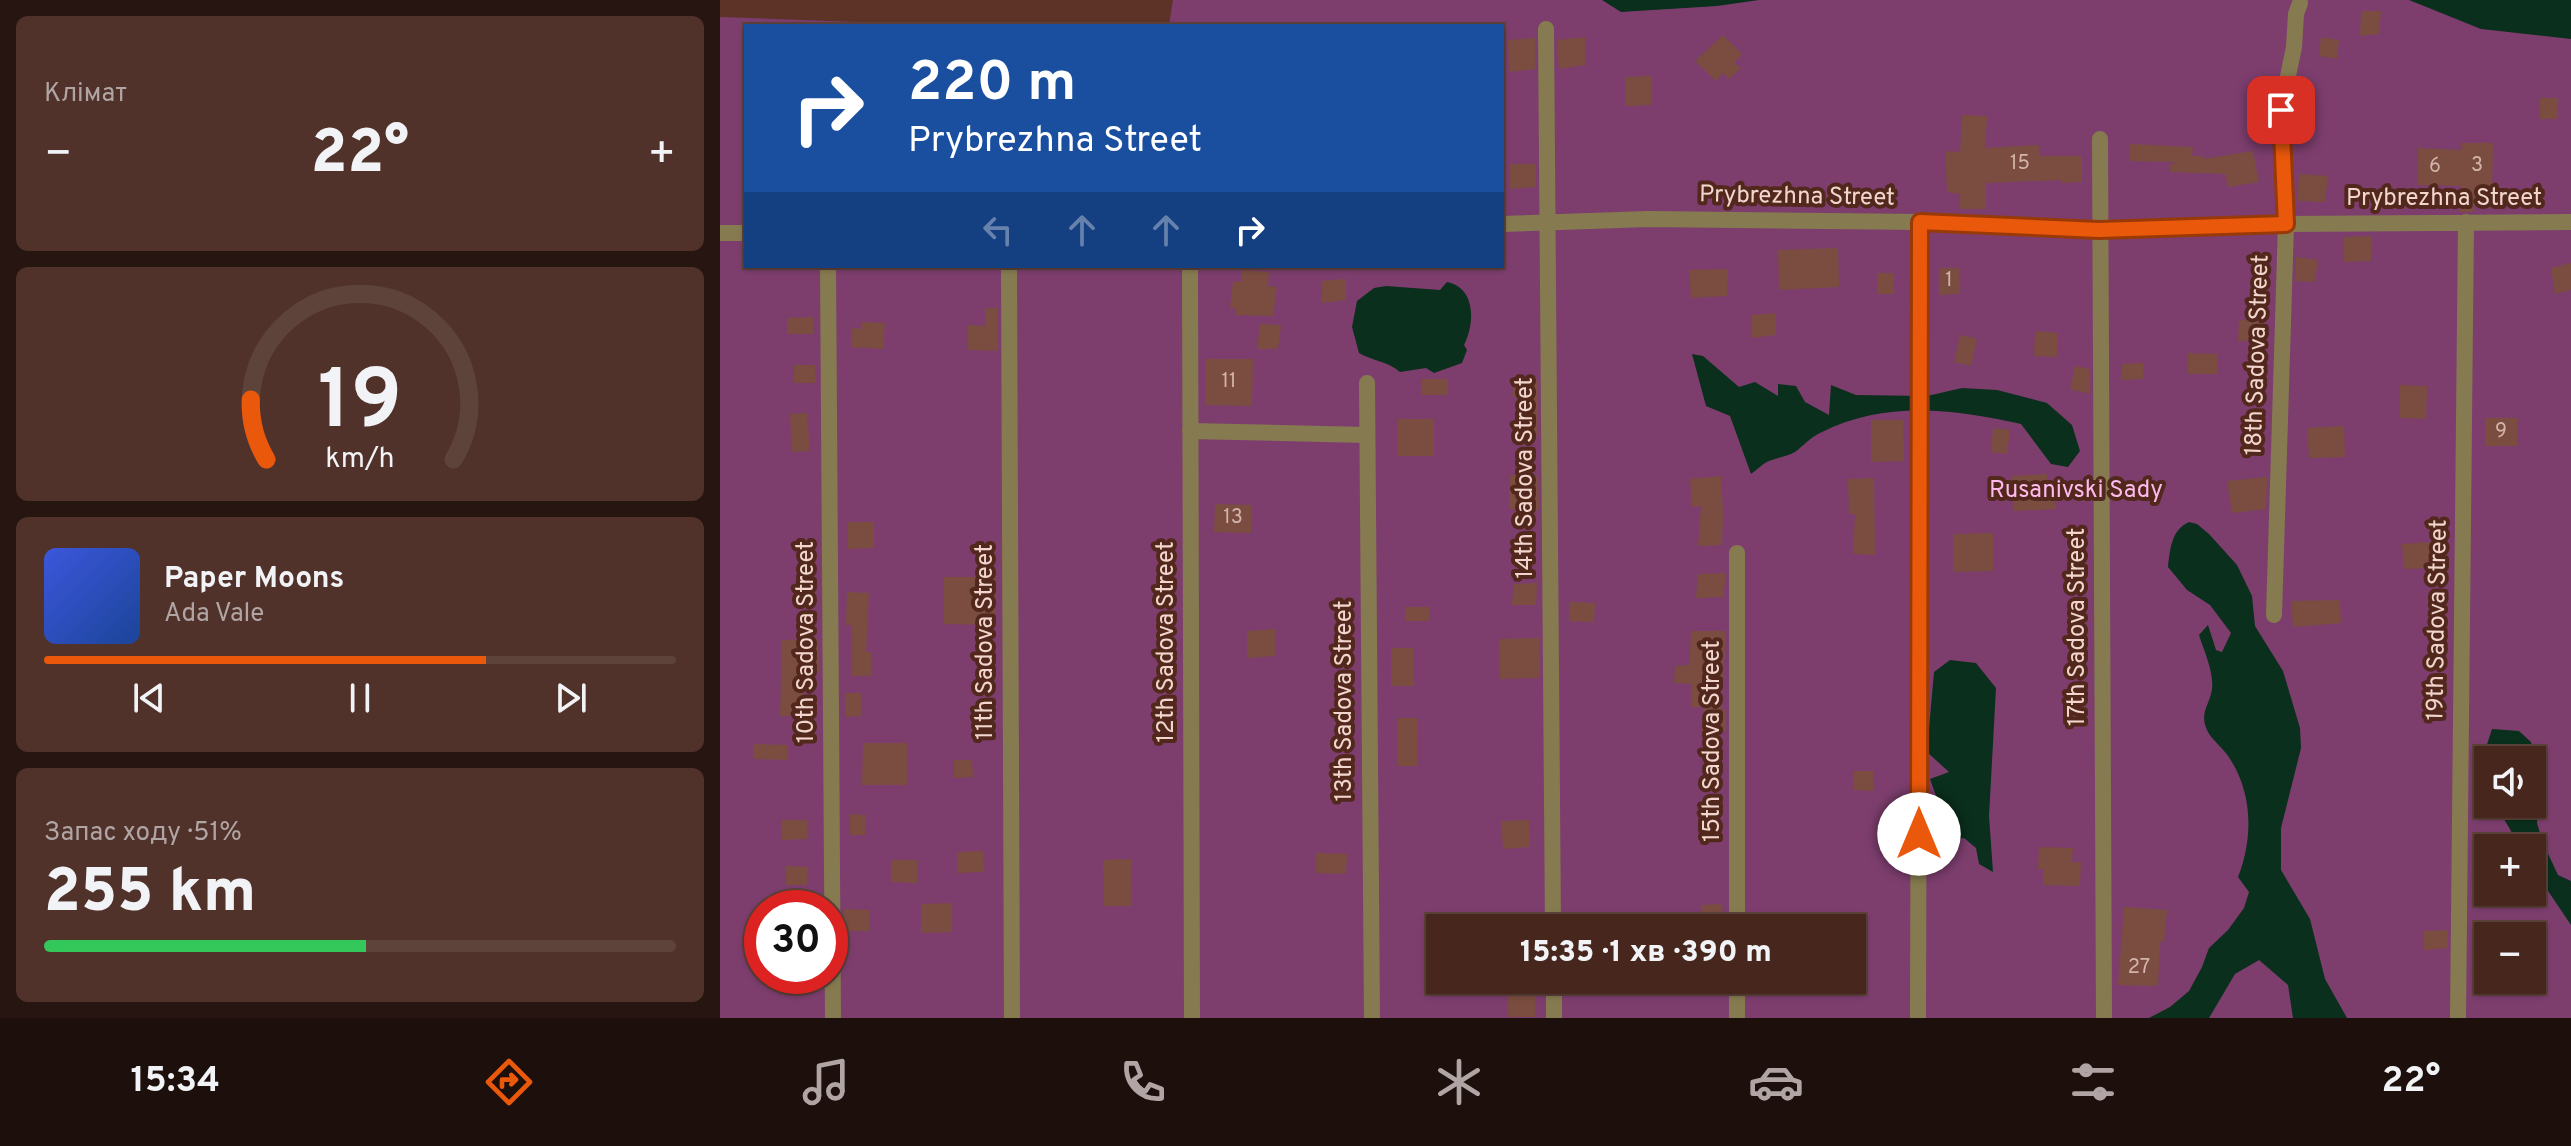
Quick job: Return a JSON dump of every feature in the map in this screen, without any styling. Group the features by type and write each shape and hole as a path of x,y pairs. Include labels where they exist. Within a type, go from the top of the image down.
{"street":[{"name":"18th Sadova Street","path":"2274,615 2286,224 2281,110 2300,3"},
{"name":"14th Sadova Street","path":"1546,29 1553,914"},
{"name":"17th Sadova Street","path":"2100,139 2104,1018"},
{"name":"Prybrezhna Street","path":"1504,224 1648,219 1920,222 2099,230 2286,224 2571,222"},
{"path":"1918,1018 1920,222"},
{"name":"19th Sadova Street","path":"2458,1018 2466,222"},
{"path":"720,233 744,233"},
{"name":"10th Sadova Street","path":"828,268 833,1018"},
{"name":"11th Sadova Street","path":"1009,268 1012,1018"},
{"name":"12th Sadova Street","path":"1190,268 1192,1018"},
{"name":"13th Sadova Street","path":"1367,383 1372,1018"},
{"path":"1190,431 1367,435"},
{"name":"15th Sadova Street","path":"1737,553 1737,914"},
{"path":"1554,994 1554,1018"},
{"path":"1737,994 1737,1018"}],"green space":[{"name":"Rusanivski Sady","path":"1173,0 2571,0 2571,1018 720,1018 720,17 910,24 744,24 744,268 1504,268 1504,24 1169,24"}],"shaded area":[{"path":"1602,0 1759,0 1621,12"},
{"path":"2409,0 2571,0 2571,39 2481,29"},
{"path":"1447,282 1463,291 1470,308 1470,327 1464,345 1467,350 1462,363 1434,373 1426,368 1400,372 1359,353 1352,327 1357,301 1374,288 1440,290"},
{"path":"1692,354 1703,356 1739,387 1755,382 1778,396 1778,384 1796,386 1805,402 1829,415 1831,385 1856,395 1927,396 1962,388 1997,390 2047,403 2072,425 2080,451 2068,467 2051,464 2021,424 1970,414 1919,410 1869,416 1844,423 1820,433 1795,452 1766,462 1751,474 1730,416 1706,406"},
{"path":"2189,522 2197,524 2209,534 2237,565 2252,596 2255,626 2283,671 2300,728 2301,748 2281,828 2281,870 2310,919 2325,979 2347,1018 2293,1018 2288,985 2259,960 2235,974 2209,1018 2149,1018 2170,1007 2189,991 2209,948 2228,930 2244,908 2249,892 2238,877 2248,832 2247,802 2238,773 2209,734 2204,719 2212,676 2199,635 2208,625 2216,650 2222,652 2231,633 2210,605 2187,590 2168,567 2175,535"},
{"path":"1950,660 1976,663 1996,688 1989,816 1993,872 1979,864 1976,848 1964,838 1945,840 1933,828 1939,804 1930,779 1949,772 1927,752 1934,672"},
{"path":"2492,729 2519,731 2532,746 2487,746"},
{"path":"2503,818 2537,818 2540,834 2513,834"},
{"path":"2546,849 2558,875 2571,881 2571,925 2546,888"}],"building":[{"path":"2361,11 2381,11 2379,34 2360,36"},
{"path":"1723,35 1742,54 1734,63 1741,68 1729,79 1723,73 1716,81 1695,61"},
{"path":"1585,37 1585,65 1559,69 1557,40"},
{"path":"2321,37 2339,40 2337,59 2319,56"},
{"path":"1535,38 1535,69 1509,72 1508,40"},
{"path":"1652,76 1652,105 1625,106 1625,77"},
{"path":"2540,98 2558,98 2558,119 2540,119"},
{"path":"1962,115 1987,116 1985,148 2039,145 2039,156 2082,156 2082,182 1986,183 1986,209 1959,209 1960,194 1947,192 1945,151 1960,152"},
{"path":"2462,143 2493,143 2492,189 2475,188 2474,212 2460,212 2461,186 2417,185 2418,148 2462,150"},
{"path":"2130,144 2193,147 2192,156 2203,156 2203,159 2253,151 2259,182 2228,187 2225,174 2170,172 2170,165 2175,162 2129,161"},
{"path":"1510,164 1536,164 1536,187 1510,189"},
{"path":"2299,174 2328,176 2325,202 2297,201"},
{"path":"2372,236 2371,261 2344,262 2344,237"},
{"path":"1838,248 1839,287 1779,290 1778,250"},
{"path":"2296,257 2318,260 2315,282 2295,281"},
{"path":"2571,263 2571,290 2555,294 2551,268"},
{"path":"1939,268 1959,268 1960,294 1939,295"},
{"path":"1728,269 1727,296 1691,298 1689,270"},
{"path":"1242,270 1269,272 1268,286 1277,287 1273,316 1235,315 1236,308 1230,308 1233,281 1241,282"},
{"path":"1877,273 1894,273 1894,294 1877,294"},
{"path":"1346,279 1346,300 1322,303 1322,281"},
{"path":"985,308 998,308 998,351 967,350 968,325 985,326"},
{"path":"1776,313 1776,335 1752,338 1752,315"},
{"path":"813,317 813,334 787,334 787,318"},
{"path":"2239,320 2263,321 2261,340 2238,341"},
{"path":"862,322 885,323 883,349 851,347 852,328 861,329"},
{"path":"1260,324 1281,325 1278,349 1257,349"},
{"path":"2035,331 2058,333 2057,357 2034,356"},
{"path":"1960,335 1977,339 1971,366 1954,362"},
{"path":"2188,353 2218,354 2217,374 2188,374"},
{"path":"1206,359 1253,359 1252,406 1205,405"},
{"path":"2143,363 2143,379 2121,380 2122,364"},
{"path":"794,365 815,365 816,383 794,383"},
{"path":"2075,366 2090,369 2090,394 2070,389"},
{"path":"1422,379 1448,379 1448,395 1422,395"},
{"path":"1515,379 1538,380 1538,436 1517,435 1521,397 1512,397"},
{"path":"2400,385 2427,386 2426,419 2400,418"},
{"path":"807,413 810,451 792,452 790,414"},
{"path":"2485,418 2517,418 2517,446 2485,446"},
{"path":"1398,419 1434,419 1434,456 1398,456"},
{"path":"1871,420 1903,420 1904,461 1871,462"},
{"path":"2344,426 2345,457 2309,458 2307,428"},
{"path":"1993,428 2010,430 2007,454 1991,452"},
{"path":"2047,474 2048,494 2055,494 2056,509 2014,511 2012,476"},
{"path":"1510,475 1538,476 1539,510 1509,509"},
{"path":"1721,476 1722,545 1698,546 1701,506 1692,507 1690,479"},
{"path":"2267,477 2266,509 2232,513 2227,481"},
{"path":"1874,478 1875,555 1853,554 1855,514 1849,514 1848,479"},
{"path":"1215,504 1252,505 1251,533 1214,532"},
{"path":"848,522 874,522 874,548 848,549"},
{"path":"1993,533 1993,571 1953,572 1953,534"},
{"path":"2430,542 2431,568 2404,569 2402,544"},
{"path":"1726,573 1723,597 1696,598 1698,574"},
{"path":"944,577 995,577 995,625 944,624"},
{"path":"1537,583 1536,605 1512,605 1514,584"},
{"path":"847,592 869,593 866,652 871,652 871,676 852,676 852,625 846,625"},
{"path":"2340,600 2341,623 2293,627 2291,601"},
{"path":"1569,602 1595,603 1594,622 1569,621"},
{"path":"1405,607 1430,607 1430,621 1405,621"},
{"path":"1275,629 1275,656 1247,658 1247,631"},
{"path":"1691,631 1726,631 1721,710 1726,710 1726,731 1702,733 1703,707 1692,707 1691,684 1674,683 1675,666 1689,665"},
{"path":"1540,638 1540,678 1500,679 1499,639"},
{"path":"818,639 819,671 803,671 803,716 780,716 782,640"},
{"path":"1391,648 1414,648 1414,686 1391,686"},
{"path":"846,693 862,693 862,716 846,717"},
{"path":"1398,718 1418,718 1417,766 1397,766"},
{"path":"863,743 907,743 907,785 862,785"},
{"path":"753,744 788,745 788,760 753,759"},
{"path":"954,760 972,760 973,777 954,778"},
{"path":"1854,771 1873,771 1873,791 1853,790"},
{"path":"850,814 866,815 865,835 850,835"},
{"path":"782,820 807,820 808,839 782,840"},
{"path":"1529,820 1530,847 1503,849 1501,821"},
{"path":"2039,847 2073,848 2072,862 2081,862 2080,886 2043,885 2043,869 2038,869"},
{"path":"983,851 984,872 958,873 957,852"},
{"path":"1316,853 1347,854 1346,874 1316,873"},
{"path":"1131,859 1132,906 1104,906 1103,860"},
{"path":"891,860 917,860 917,883 891,882"},
{"path":"786,866 808,867 807,885 786,885"},
{"path":"952,903 952,932 921,933 921,904"},
{"path":"1722,904 1722,914 1701,914 1701,905"},
{"path":"2124,907 2167,910 2164,942 2160,942 2158,986 2118,985"},
{"path":"848,909 869,910 869,931 848,931"},
{"path":"2448,930 2448,948 2424,950 2424,931"},
{"path":"1508,994 1535,994 1535,1017 1508,1017"}],"route":[{"path":"1919,834 1920,222 2099,230 2286,224 2281,110"}]}
